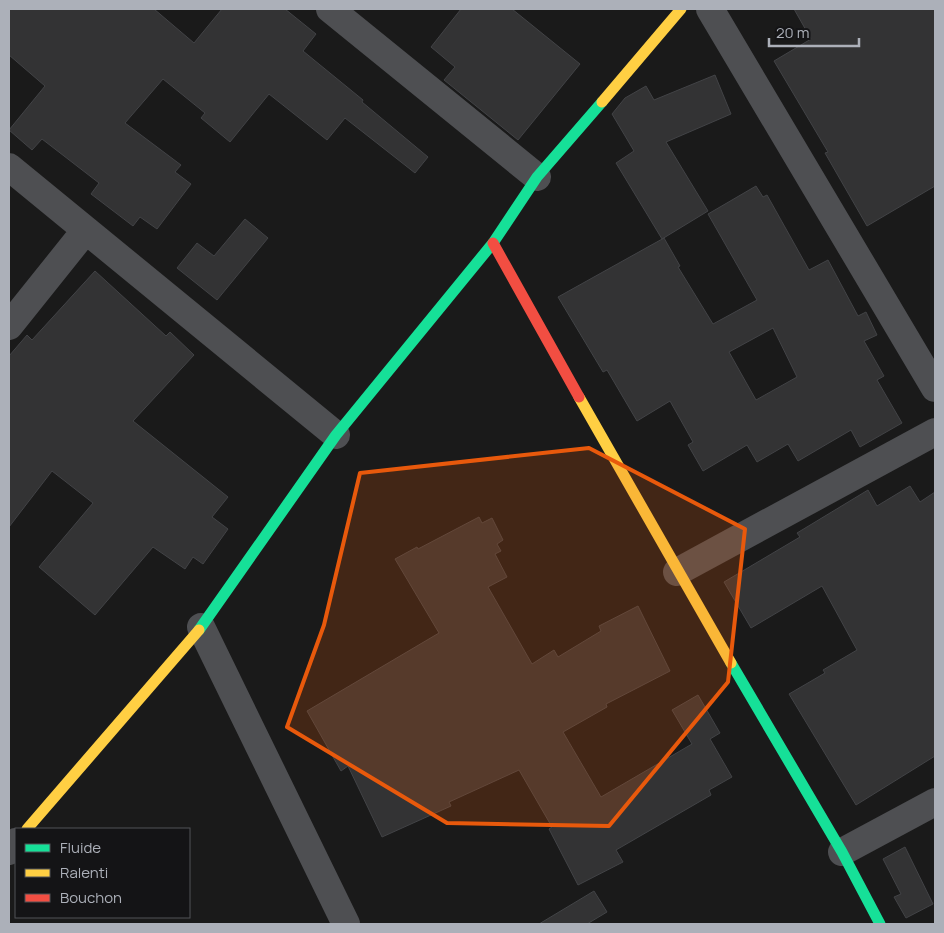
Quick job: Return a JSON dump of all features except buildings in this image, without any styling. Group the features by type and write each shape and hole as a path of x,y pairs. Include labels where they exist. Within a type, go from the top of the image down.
{"street":[{"path":"330,9 537,177"},
{"path":"28,828 201,627 336,435 493,243 537,177 681,9"},
{"path":"710,9 935,388"},
{"path":"9,167 336,435"},
{"path":"9,326 85,231"},
{"path":"493,243 677,572 842,852 880,924"},
{"path":"677,572 935,432"},
{"path":"201,627 346,924"},
{"path":"842,852 935,802"}],"highlighted area":[{"path":"589,448 745,529 728,682 609,826 447,823 287,727 324,625 360,473"}],"traffic: fast":[{"path":"199,630 336,435 493,243 537,177 602,102"},
{"path":"731,663 842,852 880,924"}],"traffic: slow":[{"path":"602,102 681,9"},
{"path":"579,397 731,663"},
{"path":"28,828 199,630"}],"traffic: jam":[{"path":"493,243 579,397"}]}
